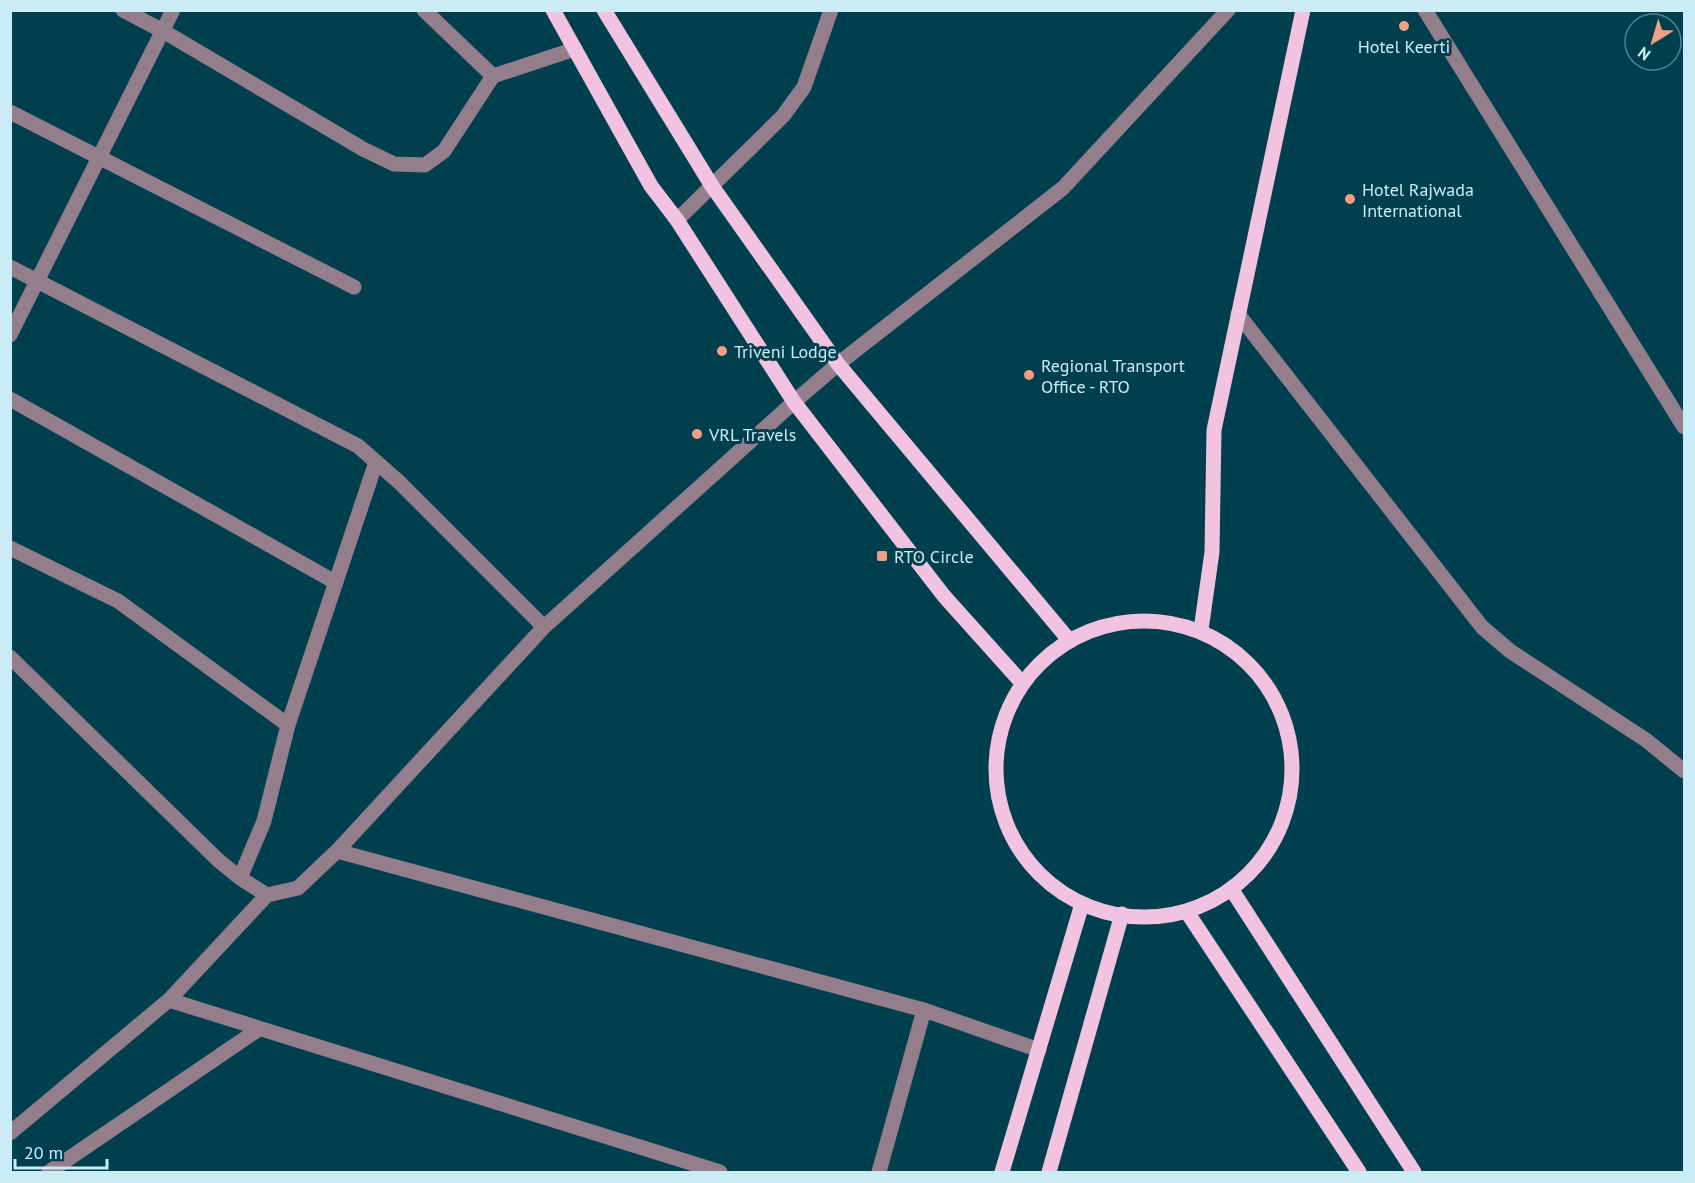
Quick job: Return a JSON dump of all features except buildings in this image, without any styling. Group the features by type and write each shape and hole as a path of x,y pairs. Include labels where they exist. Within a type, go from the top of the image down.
{"main road":[{"path":"553,10 651,186 677,220 794,402 944,596 1022,683"},
{"path":"604,10 712,186 838,364 1069,640"},
{"path":"1201,630 1212,552 1214,430 1303,10"},
{"path":"1157,620 1201,630 1253,667 1286,721 1293,783 1274,843 1232,890 1187,912 1138,917 1082,904 1056,888 1029,862 1009,829 998,792 996,754 1005,717 1022,683 1069,640 1111,623 1157,620"},
{"path":"1232,890 1414,1173"},
{"path":"1002,1173 1082,904"},
{"path":"1187,912 1359,1173"},
{"path":"1049,1173 1122,914"}],"street":[{"path":"123,10 163,31 363,149 394,164 425,165 444,151 493,76 575,49"},
{"path":"10,335 173,10"},
{"path":"424,10 493,76"},
{"path":"677,220 783,116 804,87 831,10"},
{"path":"13,1128 169,1000 267,895 298,888 337,851 544,627 794,402 838,364 1062,188 1228,10"},
{"path":"1425,10 1684,427"},
{"path":"10,112 354,287"},
{"path":"10,267 38,279 358,446 399,482 544,627"},
{"path":"1238,315 1482,627 1510,651 1646,740 1684,771"},
{"path":"10,399 335,582"},
{"path":"240,878 264,821 288,725 376,462"},
{"path":"10,548 118,602 288,725"},
{"path":"10,657 218,860 240,878 267,895"},
{"path":"337,851 924,1010 1039,1050"},
{"path":"169,1000 720,1173"},
{"path":"879,1173 924,1010"},
{"path":"50,1173 259,1029"}],"place":[{"name":"Hotel Keerti","path":"1404,26"},
{"name":"Hotel Rajwada International","path":"1350,199"},
{"name":"Triveni Lodge","path":"722,351"},
{"name":"Regional Transport Office - RTO","path":"1029,375"},
{"name":"VRL Travels","path":"697,434"},
{"name":"RTO Circle","path":"882,556"}]}
